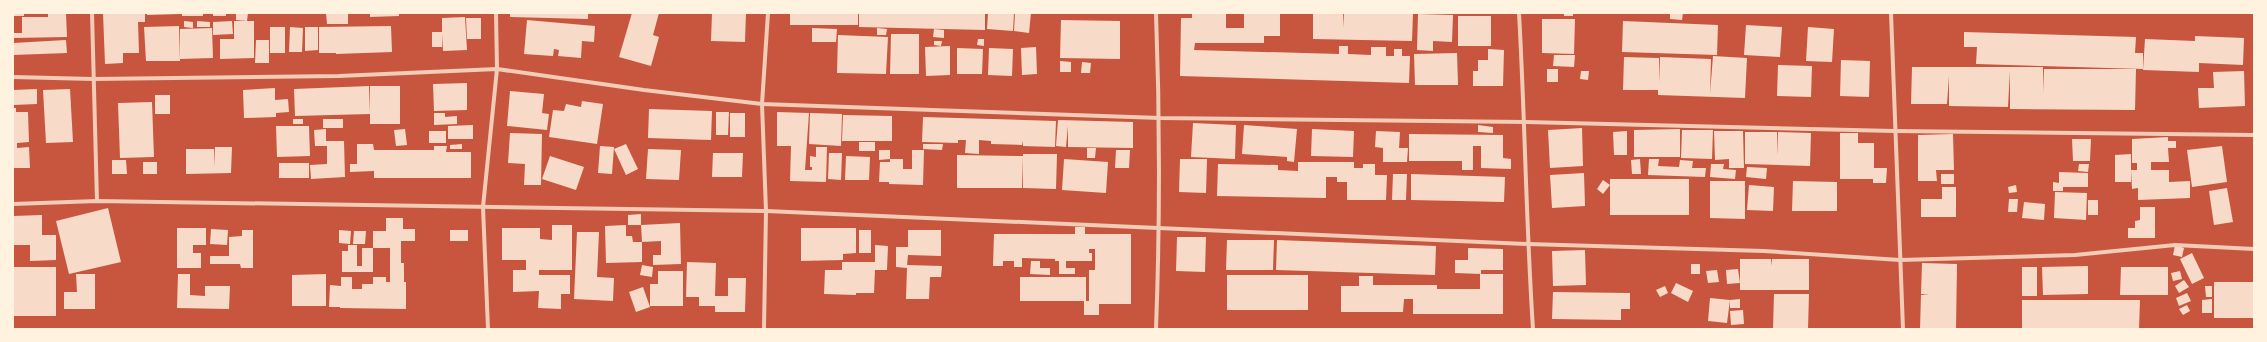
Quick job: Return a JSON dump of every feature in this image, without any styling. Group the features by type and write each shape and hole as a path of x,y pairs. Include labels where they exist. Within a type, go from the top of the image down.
{"street":[{"path":"92,13 97,200"},
{"path":"488,329 484,207 497,69 496,13"},
{"path":"764,329 766,211 762,104 768,13"},
{"path":"1156,13 1160,118 1160,229 1156,329"},
{"path":"1519,13 1526,122 1528,244 1533,329"},
{"path":"1891,13 1894,131 1903,329"},
{"path":"13,77 93,78 339,76 497,69 644,90 762,104 1160,118 1526,122 1894,131 2254,135"},
{"path":"13,204 97,200 766,211 1528,244 1764,251 1900,260 2075,255 2175,245 2254,249"}],"building":[{"path":"13,13 24,13 24,16 13,16"},
{"path":"48,13 66,13 67,37 13,38 13,33 22,33 22,17 48,17"},
{"path":"103,13 145,13 145,22 138,22 139,53 123,53 123,63 105,64"},
{"path":"147,13 181,13 181,14 147,15"},
{"path":"182,13 203,13 203,16 182,16"},
{"path":"213,13 226,13 226,16 213,16"},
{"path":"236,13 248,13 247,21 236,20"},
{"path":"326,13 348,13 348,24 327,24"},
{"path":"370,13 399,13 399,16 370,17"},
{"path":"510,13 588,13 588,19 510,17"},
{"path":"632,13 659,13 653,35 659,37 651,66 619,57"},
{"path":"712,13 746,13 745,42 711,41"},
{"path":"790,13 858,13 858,25 790,25"},
{"path":"859,13 985,13 985,30 859,27"},
{"path":"988,13 1014,13 1013,31 987,29"},
{"path":"1015,13 1031,13 1029,33 1014,31"},
{"path":"1192,13 1226,13 1226,28 1244,28 1244,13 1280,13 1280,36 1264,36 1264,43 1195,43 1194,50 1339,54 1339,46 1348,46 1348,54 1371,55 1371,47 1386,47 1386,56 1394,56 1394,49 1402,49 1402,56 1410,56 1409,83 1180,76 1181,18 1192,18"},
{"path":"1313,13 1343,13 1343,28 1344,13 1413,14 1412,41 1313,39"},
{"path":"1564,13 1573,13 1573,16 1564,16"},
{"path":"1670,13 1683,13 1682,20 1670,19"},
{"path":"1418,14 1453,15 1452,42 1433,41 1433,51 1417,50"},
{"path":"1458,16 1491,16 1491,46 1458,46"},
{"path":"465,17 467,50 443,51 442,34 442,47 432,47 432,32 442,32 442,18"},
{"path":"466,18 481,18 481,39 467,39"},
{"path":"1542,19 1575,19 1574,54 1542,53"},
{"path":"527,20 595,26 594,42 582,41 581,58 558,56 559,50 554,49 553,56 524,54"},
{"path":"1061,20 1120,21 1120,59 1060,58"},
{"path":"184,21 193,22 193,28 184,27"},
{"path":"197,21 210,22 210,27 197,27"},
{"path":"232,21 233,34 213,35 213,22"},
{"path":"234,21 254,21 254,58 220,59 220,39 234,39"},
{"path":"1623,21 1718,25 1717,55 1622,52"},
{"path":"1746,25 1782,27 1780,57 1744,55"},
{"path":"179,26 180,61 146,61 144,27"},
{"path":"391,26 392,52 319,53 319,27"},
{"path":"270,27 285,27 285,53 270,53"},
{"path":"290,27 303,28 302,52 289,52"},
{"path":"305,27 318,27 318,50 305,51"},
{"path":"1808,27 1834,29 1832,62 1806,61"},
{"path":"212,28 213,58 180,59 180,29"},
{"path":"812,28 837,29 836,42 812,42"},
{"path":"877,28 887,29 886,35 877,35"},
{"path":"934,29 944,30 944,38 933,37"},
{"path":"1964,32 2136,37 2135,53 2143,53 2143,69 1976,64 1977,47 1964,47"},
{"path":"891,34 919,34 919,74 890,74"},
{"path":"838,35 888,37 886,74 837,73"},
{"path":"2195,36 2244,38 2243,65 2199,63 2199,72 2143,70 2145,39 2195,41"},
{"path":"978,39 984,39 984,46 977,45"},
{"path":"66,40 67,53 13,55 13,43"},
{"path":"256,40 269,40 269,63 255,63"},
{"path":"934,41 942,41 941,46 934,45"},
{"path":"950,46 950,75 926,76 925,47"},
{"path":"1036,47 1037,74 1022,75 1021,48"},
{"path":"957,48 983,49 982,74 957,74"},
{"path":"989,48 1013,49 1012,76 988,75"},
{"path":"1488,49 1504,50 1503,86 1473,86 1473,71 1478,71 1478,60 1488,60"},
{"path":"1457,53 1458,85 1415,85 1414,54"},
{"path":"1554,55 1575,55 1574,67 1553,66"},
{"path":"1713,56 1747,58 1745,98 1658,95 1658,90 1623,90 1624,57 1659,58 1659,83 1660,57 1711,59 1710,94"},
{"path":"1841,60 1870,61 1869,97 1840,96"},
{"path":"1060,61 1071,62 1071,72 1060,72"},
{"path":"1082,62 1091,63 1090,73 1081,73"},
{"path":"1778,65 1812,66 1811,97 1777,96"},
{"path":"1912,67 2043,67 2043,93 2044,69 2136,69 2135,110 2010,109 2010,71 2008,107 1949,106 1949,76 1947,104 1911,104"},
{"path":"1547,69 1558,69 1558,82 1547,82"},
{"path":"1581,71 1589,71 1588,80 1580,79"},
{"path":"2244,71 2245,106 2199,108 2198,88 2214,88 2213,72"},
{"path":"467,83 467,110 434,111 433,84"},
{"path":"369,86 370,114 295,116 294,89"},
{"path":"370,86 400,86 400,124 370,124"},
{"path":"275,88 275,100 288,99 289,112 276,113 276,117 244,118 243,90"},
{"path":"37,89 37,104 13,105 13,90"},
{"path":"70,89 73,142 46,143 43,90"},
{"path":"510,91 544,94 542,113 549,114 547,130 507,126"},
{"path":"155,95 170,95 170,114 155,114"},
{"path":"582,101 603,104 597,144 549,137 553,110 564,111 566,104 581,107"},
{"path":"152,102 154,157 120,158 118,103"},
{"path":"13,108 16,108 16,112 28,112 29,142 17,143 17,148 29,147 30,168 13,168"},
{"path":"649,109 712,111 711,140 648,138"},
{"path":"716,112 729,112 728,135 716,135"},
{"path":"777,112 809,113 805,170 812,170 812,167 810,167 810,156 816,157 816,147 827,147 826,182 790,181 791,146 777,146"},
{"path":"434,113 445,113 445,117 457,116 457,124 434,125"},
{"path":"730,113 745,113 745,137 730,137"},
{"path":"810,113 842,114 841,146 809,144"},
{"path":"843,115 892,116 892,141 842,141"},
{"path":"923,117 1056,121 1055,147 1023,146 1023,141 1022,145 991,144 991,141 979,140 979,154 965,153 966,140 958,140 958,143 922,142"},
{"path":"293,119 303,119 303,124 293,124"},
{"path":"323,119 343,119 343,128 323,128"},
{"path":"1058,120 1133,122 1133,148 1068,147 1068,126 1066,147 1056,146"},
{"path":"1193,123 1236,125 1235,159 1191,157"},
{"path":"473,125 473,139 448,139 448,126"},
{"path":"1244,125 1297,129 1294,162 1287,161 1287,157 1242,154"},
{"path":"1478,125 1493,127 1493,133 1478,132"},
{"path":"276,126 309,126 310,156 277,157"},
{"path":"1582,128 1583,166 1550,168 1548,130"},
{"path":"326,129 326,141 344,141 345,177 311,179 310,165 327,164 327,146 315,146 314,130"},
{"path":"405,129 407,145 396,146 394,130"},
{"path":"1312,129 1354,131 1353,157 1311,156"},
{"path":"1680,129 1680,157 1634,157 1634,130"},
{"path":"1682,130 1713,130 1712,159 1681,158"},
{"path":"429,131 446,131 446,143 429,143"},
{"path":"1376,131 1400,132 1399,148 1408,148 1407,162 1383,162 1383,148 1375,147"},
{"path":"1627,131 1627,155 1614,155 1613,132"},
{"path":"1714,131 1743,131 1744,168 1729,168 1729,159 1715,160"},
{"path":"1745,132 1777,132 1778,156 1778,132 1811,133 1810,166 1745,164"},
{"path":"510,133 542,134 541,185 524,185 525,164 508,163"},
{"path":"1840,133 1858,133 1858,143 1874,143 1874,168 1887,168 1886,183 1873,183 1873,179 1840,179"},
{"path":"1409,134 1503,135 1503,158 1511,159 1511,169 1481,168 1481,146 1473,146 1473,170 1462,170 1462,161 1409,161"},
{"path":"1953,134 1954,170 1936,170 1937,181 1918,181 1918,135"},
{"path":"2168,137 2168,141 2176,141 2176,148 2168,148 2169,162 2151,162 2151,170 2169,170 2169,182 2190,181 2190,198 2138,200 2138,188 2132,189 2131,170 2137,170 2137,163 2132,163 2132,139"},
{"path":"2072,139 2091,139 2090,161 2073,161"},
{"path":"859,142 875,142 875,151 859,151"},
{"path":"357,144 373,144 374,150 434,150 434,146 447,146 446,152 471,152 471,178 374,178 374,171 350,172 350,164 357,164"},
{"path":"462,144 462,149 450,149 450,145"},
{"path":"626,144 638,169 626,175 614,149"},
{"path":"923,144 943,144 942,150 923,149"},
{"path":"600,146 614,147 612,174 598,173"},
{"path":"2222,146 2227,182 2192,187 2187,150"},
{"path":"215,147 232,147 231,173 186,174 186,149 214,149 214,167"},
{"path":"1087,148 1096,148 1095,158 1087,158"},
{"path":"648,149 681,150 679,180 646,179"},
{"path":"879,150 890,150 890,159 879,160"},
{"path":"912,150 924,150 923,185 889,184 889,182 879,182 880,162 890,162 890,159 903,159 903,169 912,169"},
{"path":"1116,150 1130,150 1129,168 1115,168"},
{"path":"713,153 743,153 742,177 712,177"},
{"path":"829,153 842,153 841,180 828,179"},
{"path":"1023,154 1057,154 1056,189 1023,188"},
{"path":"2131,154 2131,182 2115,182 2115,155"},
{"path":"957,155 1023,156 1022,188 957,188"},
{"path":"550,156 584,167 576,190 542,179"},
{"path":"846,156 870,157 869,180 845,180"},
{"path":"1064,159 1108,162 1106,193 1062,190"},
{"path":"1180,159 1207,159 1206,193 1179,192"},
{"path":"1640,159 1641,174 1632,174 1631,160"},
{"path":"1649,159 1659,159 1658,166 1679,167 1680,160 1693,161 1692,168 1706,168 1705,177 1648,175"},
{"path":"112,160 126,160 127,174 112,174"},
{"path":"143,162 157,162 157,174 143,174"},
{"path":"1298,162 1354,162 1354,168 1363,168 1363,164 1375,164 1375,175 1387,175 1386,200 1347,200 1347,182 1337,182 1337,177 1326,177 1326,198 1217,196 1218,164 1278,165 1278,170 1298,171"},
{"path":"279,163 309,163 309,178 279,178"},
{"path":"1711,164 1724,164 1723,169 1736,170 1735,179 1710,177"},
{"path":"2079,164 2089,164 2088,172 2078,171"},
{"path":"1747,167 1767,168 1766,179 1746,177"},
{"path":"2059,172 2088,173 2088,187 2063,187 2063,191 2053,191 2053,182 2059,183"},
{"path":"1584,173 1585,206 1552,208 1550,175"},
{"path":"1393,174 1407,174 1406,200 1392,200"},
{"path":"1411,174 1505,177 1504,202 1411,200"},
{"path":"1941,174 1954,174 1954,184 1941,184"},
{"path":"1610,179 1689,179 1689,215 1610,215"},
{"path":"1603,180 1610,185 1603,194 1597,189"},
{"path":"1710,181 1745,181 1745,219 1710,218"},
{"path":"1793,181 1837,182 1837,211 1792,211"},
{"path":"1749,185 1774,187 1773,211 1747,210"},
{"path":"2016,185 2017,192 2009,193 2008,187"},
{"path":"1942,187 1956,187 1956,217 1921,217 1921,199 1942,199"},
{"path":"2227,188 2233,222 2214,225 2209,191"},
{"path":"2055,192 2087,193 2086,220 2054,218"},
{"path":"2009,199 2018,199 2017,212 2008,212"},
{"path":"2088,200 2098,200 2098,215 2088,215"},
{"path":"2024,202 2045,204 2044,220 2022,218"},
{"path":"2140,207 2155,207 2155,238 2128,238 2128,228 2135,228 2135,221 2140,220"},
{"path":"108,208 121,262 69,274 56,221"},
{"path":"641,214 641,225 628,225 628,215"},
{"path":"42,215 42,235 56,235 56,260 30,261 30,245 13,245 13,216"},
{"path":"386,218 403,218 403,229 415,229 415,241 401,241 401,263 404,263 404,282 406,282 406,309 329,307 330,285 341,286 341,277 352,277 352,289 362,289 362,284 373,284 373,277 386,277 386,282 390,282 390,248 373,248 373,231 386,231"},
{"path":"680,223 681,264 653,265 653,255 661,255 661,241 642,242 641,225"},
{"path":"552,225 572,225 572,270 539,270 539,275 570,275 570,294 561,294 561,309 538,308 539,291 513,292 513,270 526,270 526,260 502,260 502,228 540,228 540,239 552,240"},
{"path":"626,225 626,236 632,236 633,242 642,242 642,262 606,263 605,226"},
{"path":"1075,227 1085,227 1085,234 1131,234 1131,304 1099,304 1099,315 1084,315 1084,301 1020,301 1020,277 1086,277 1086,301 1089,301 1089,270 1095,270 1095,249 1089,249 1089,253 1092,253 1092,261 1066,261 1066,268 1075,268 1075,274 1059,274 1059,261 1055,261 1055,259 1022,258 1022,267 1014,267 1014,261 1003,261 1003,266 993,266 994,234 1075,234"},
{"path":"177,228 206,228 206,245 193,245 193,253 201,253 201,268 177,268"},
{"path":"801,228 856,228 856,253 843,254 843,260 801,261"},
{"path":"211,229 228,230 227,245 210,244"},
{"path":"242,230 253,230 253,268 241,268 240,264 210,264 210,256 229,256 229,237 242,236"},
{"path":"339,230 351,231 350,244 339,243"},
{"path":"450,230 468,230 468,241 450,241"},
{"path":"859,230 871,230 871,253 859,253"},
{"path":"908,230 941,230 941,256 908,255 907,265 942,266 941,277 930,277 929,299 906,299 907,268 896,267 896,247 908,247"},
{"path":"354,231 366,231 365,244 353,244"},
{"path":"577,232 599,232 597,277 614,278 613,301 574,299"},
{"path":"1177,237 1206,237 1205,272 1176,271"},
{"path":"1227,240 1274,240 1273,270 1226,270"},
{"path":"1277,240 1436,246 1435,275 1276,270"},
{"path":"348,245 357,245 357,266 362,266 362,248 373,248 373,272 342,272 342,251 348,251"},
{"path":"875,245 888,246 887,270 875,270 874,293 856,293 856,295 824,294 825,270 842,270 842,262 875,262"},
{"path":"2175,245 2184,248 2182,257 2173,255"},
{"path":"1468,248 1503,249 1503,270 1481,270 1481,274 1455,273 1455,260 1468,260"},
{"path":"1585,250 1586,285 1553,286 1552,251"},
{"path":"2192,253 2204,278 2192,284 2180,259"},
{"path":"1740,259 1771,259 1772,266 1772,259 1809,259 1809,290 1740,290"},
{"path":"1031,261 1040,261 1040,268 1050,268 1050,275 1030,274"},
{"path":"687,262 716,263 715,296 728,296 728,278 746,278 745,312 715,312 715,306 699,306 699,297 686,297"},
{"path":"1922,263 1957,264 1956,329 1920,329 1921,295 1929,295 1921,294"},
{"path":"1691,264 1700,264 1700,274 1691,274"},
{"path":"642,265 653,267 652,277 640,275"},
{"path":"2088,266 2088,294 2043,295 2042,267"},
{"path":"13,267 56,267 56,316 13,316"},
{"path":"2022,267 2037,267 2037,296 2022,296"},
{"path":"2121,267 2168,267 2168,295 2120,295"},
{"path":"1738,269 1740,283 1727,284 1726,270"},
{"path":"1717,270 1719,282 1708,283 1706,271"},
{"path":"658,271 683,271 683,306 650,306 650,284 658,284"},
{"path":"2180,271 2182,279 2173,281 2171,273"},
{"path":"76,274 95,274 95,309 64,309 64,292 77,292"},
{"path":"178,274 190,274 190,295 205,296 205,286 230,286 229,309 177,308"},
{"path":"326,274 326,306 292,306 292,275"},
{"path":"1480,274 1503,274 1503,314 1413,314 1413,299 1404,299 1403,312 1341,312 1341,286 1359,286 1359,276 1373,276 1373,285 1437,285 1437,289 1480,289"},
{"path":"1227,275 1308,275 1308,310 1227,310"},
{"path":"2184,280 2189,287 2179,293 2175,286"},
{"path":"2214,282 2254,282 2254,318 2214,318"},
{"path":"1676,283 1693,291 1688,302 1671,293"},
{"path":"1665,286 1668,293 1660,297 1656,290"},
{"path":"2205,286 2212,286 2212,297 2206,297"},
{"path":"643,287 650,307 636,312 629,292"},
{"path":"1553,292 1630,293 1630,309 1621,309 1621,320 1552,319"},
{"path":"2187,293 2191,301 2179,306 2176,298"},
{"path":"1774,294 1809,294 1808,329 1773,329"},
{"path":"1710,298 1730,300 1727,323 1708,321"},
{"path":"1740,299 1740,308 1730,308 1730,300"},
{"path":"2212,299 2212,313 2202,313 2202,300"},
{"path":"2022,300 2140,300 2139,329 2022,329"},
{"path":"2187,305 2190,311 2183,315 2179,309"},
{"path":"1743,310 1744,324 1731,325 1730,311"}]}
